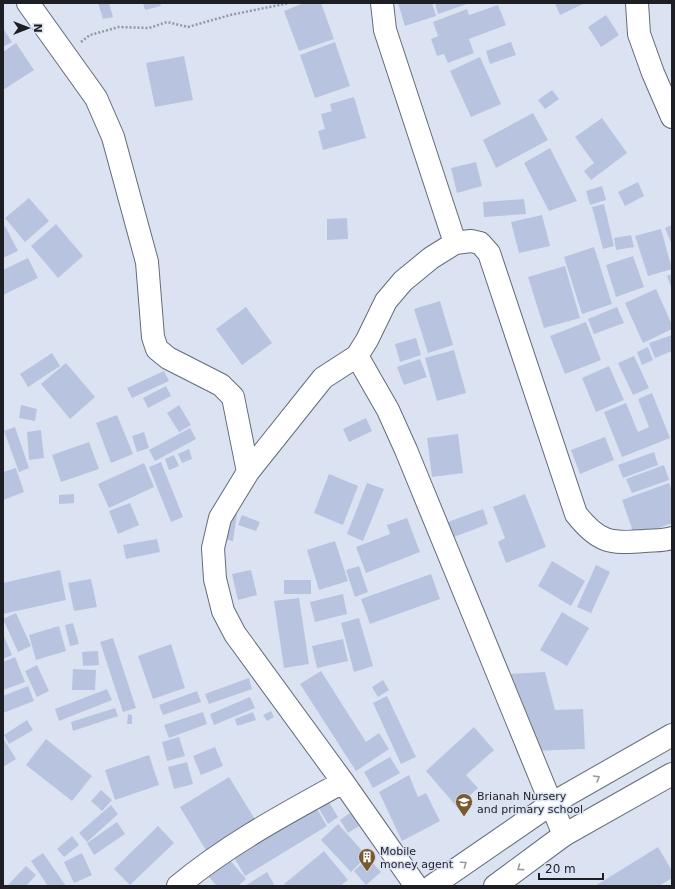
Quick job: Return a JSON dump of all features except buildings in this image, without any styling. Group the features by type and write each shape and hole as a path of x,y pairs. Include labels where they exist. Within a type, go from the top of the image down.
{"street":[{"path":"28,3 96,98 113,137 147,262 153,337 158,349 168,358 221,385 233,397 248,472"},
{"path":"382,3 385,30 455,243"},
{"path":"637,3 639,34 653,73 672,117"},
{"path":"416,886 236,634 223,611 215,579 213,548 220,518 248,472 323,378 357,356 367,340 386,301 403,281 430,258 455,243 471,241 480,243 489,253 576,514 589,531 607,540 623,543 672,538"},
{"path":"357,356 388,410 406,450 564,835"},
{"path":"432,886 551,804 672,735"},
{"path":"495,886 564,835 672,774"},
{"path":"178,886 198,870 269,824 343,782"}],"path":[{"path":"66,56 90,35 119,28 149,28 167,22 188,28 230,15 289,3"}],"place":[{"name":"Brianah Nursery and primary school","path":"464,817"},
{"name":"Mobile money agent","path":"367,872"}]}
